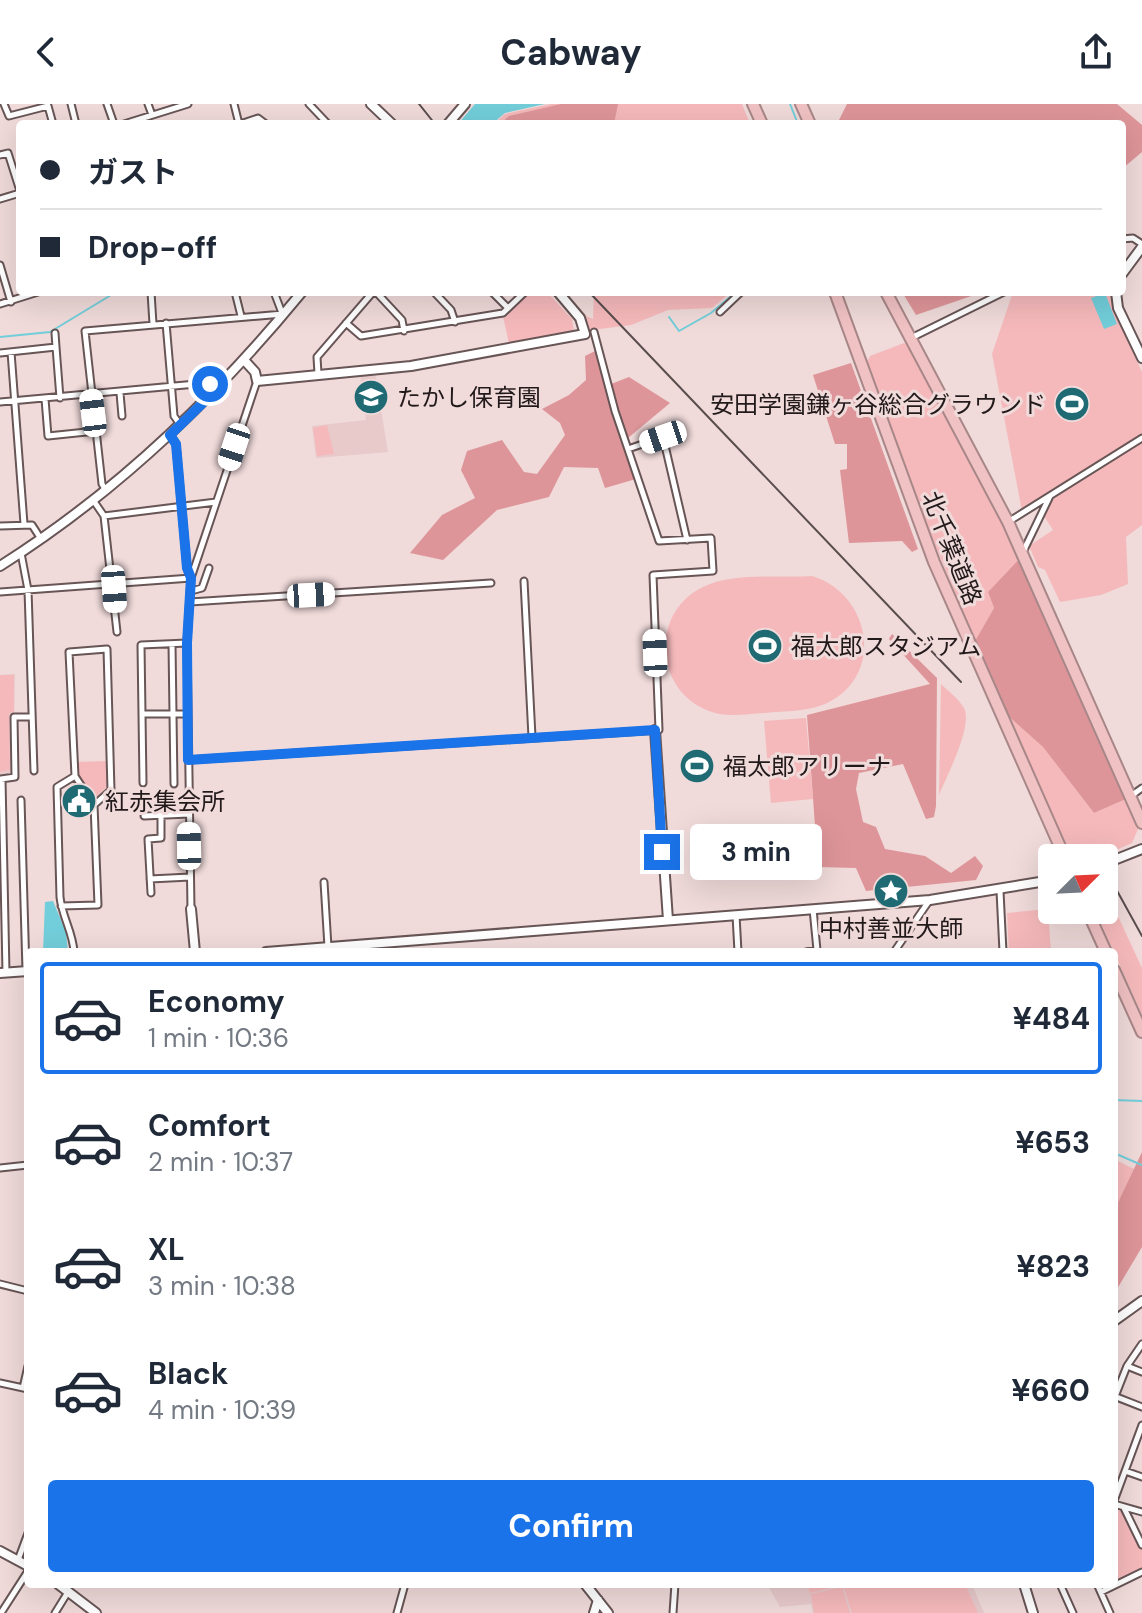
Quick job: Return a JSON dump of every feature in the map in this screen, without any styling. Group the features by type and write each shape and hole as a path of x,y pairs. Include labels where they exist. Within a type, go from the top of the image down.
{"highway":[{"name":"北千葉道路","path":"836,296 934,562 1059,844"},
{"path":"888,296 1008,522 1142,823"},
{"path":"1093,924 1104,948"},
{"path":"1118,979 1142,1032"}],"street":[{"path":"4,104 9,116 48,106 52,120"},
{"path":"148,104 152,115"},
{"path":"136,120 185,104"},
{"path":"309,104 324,120"},
{"path":"371,104 388,120"},
{"path":"451,120 465,104"},
{"path":"0,155 8,153 16,179"},
{"path":"1126,268 1142,246"},
{"path":"0,265 11,302"},
{"path":"0,304 27,296"},
{"path":"151,296 153,324"},
{"path":"236,296 241,316"},
{"path":"276,296 283,314"},
{"path":"0,566 106,490 170,435 244,360 299,296"},
{"path":"319,376 317,357 370,296"},
{"path":"378,296 402,320 404,331"},
{"path":"438,296 451,310 455,322"},
{"path":"496,296 508,308"},
{"path":"346,323 361,336 404,331 503,313 521,296"},
{"path":"188,760 659,730 653,575 713,571 711,538 659,541 592,332 561,296"},
{"path":"720,312 737,296"},
{"path":"910,339 996,296"},
{"path":"1116,296 1118,308 1142,358"},
{"path":"106,490 102,484 85,331 283,314"},
{"path":"166,323 174,416 180,425"},
{"path":"257,381 411,366 592,332"},
{"path":"55,333 60,398"},
{"path":"0,353 56,347"},
{"path":"11,352 24,524"},
{"path":"195,948 188,760 187,643 191,578 257,381 255,372 244,360"},
{"path":"0,402 207,383 216,390"},
{"path":"120,393 122,416"},
{"path":"45,399 48,436 96,431"},
{"path":"170,435 176,444 187,568 191,578"},
{"path":"628,449 663,437 687,540"},
{"path":"1008,522 1142,438"},
{"path":"1022,553 1050,496"},
{"path":"93,500 104,516 117,632"},
{"path":"104,516 216,502"},
{"path":"0,526 32,525 41,539"},
{"path":"21,553 28,590 34,771"},
{"path":"191,591 202,588 209,568"},
{"path":"0,592 191,578"},
{"path":"524,581 532,737"},
{"path":"190,602 491,583"},
{"path":"143,783 141,645 187,643"},
{"path":"172,644 174,784"},
{"path":"61,906 98,905 94,805 75,776 69,652 107,649 111,790 94,805"},
{"path":"142,714 188,714"},
{"path":"24,971 3,973 1,779 15,777 14,717 32,717"},
{"path":"655,730 668,920"},
{"path":"73,948 71,929 61,906 57,787 75,776"},
{"path":"1130,796 1142,788"},
{"path":"21,800 26,948"},
{"path":"144,816 189,814"},
{"path":"151,893 148,839 161,838 161,815"},
{"path":"1118,858 1142,849"},
{"path":"150,879 190,877"},
{"path":"324,882 328,947"},
{"path":"316,948 369,948 668,920 930,900 1038,883"},
{"path":"1000,891 1003,948"},
{"path":"897,948 930,900"},
{"path":"813,909 817,948"},
{"path":"736,915 738,948"},
{"path":"0,1168 24,1165"},
{"path":"0,1284 24,1290"},
{"path":"1118,1318 1142,1301"},
{"path":"1118,1387 1127,1366 1142,1344"},
{"path":"1127,1366 1142,1372"},
{"path":"0,1383 24,1389"},
{"path":"1118,1398 1142,1407"},
{"path":"1118,1491 1142,1425"},
{"path":"1125,1471 1142,1477"},
{"path":"1118,1505 1142,1512"},
{"path":"1124,1508 1142,1545"},
{"path":"18,1560 24,1544"},
{"path":"0,1563 3,1552 24,1565"},
{"path":"1118,1584 1142,1572"},
{"path":"1,1613 24,1575"},
{"path":"63,1588 96,1613"},
{"path":"397,1613 404,1588"},
{"path":"588,1588 608,1613"},
{"path":"673,1613 675,1588"},
{"path":"1025,1588 1033,1613"},
{"path":"1062,1588 1073,1613"},
{"path":"1099,1588 1110,1613"},
{"path":"1101,1592 1109,1588"},
{"path":"55,1613 68,1592"},
{"path":"594,1613 598,1600"}],"shaded area":[{"path":"551,104 742,104 748,120 498,120 505,114"},
{"path":"561,104 618,104 615,120 504,120 509,116"},
{"path":"847,104 1117,104 1142,125 1142,152 1126,166 1126,120 839,120"},
{"path":"525,296 551,296 572,319 574,332 509,344 503,316"},
{"path":"594,296 726,296 712,308 668,310 631,325 592,330 587,328 582,314 593,319"},
{"path":"904,296 971,296 916,315"},
{"name":"安田学園鎌ヶ谷総合グラウンド","path":"1012,296 1112,296 1119,323 1142,372 1142,435 1022,511 992,354"},
{"path":"904,343 909,345 1020,558 988,592 994,608 975,641 920,508 867,362 870,356"},
{"path":"595,351 606,386 629,377 670,403 628,438 636,479 605,488 598,468 564,467 549,497 497,510 443,560 410,553 442,515 475,498 461,470 467,451 502,440 524,472 537,474 565,435 560,423 542,409 569,395 586,380 585,356"},
{"path":"851,363 918,549 912,552 902,541 849,543 840,470 847,469 847,444 835,444 813,375"},
{"name":"たかし保育園","path":"375,373 388,452 316,458 312,426 366,420 360,374"},
{"path":"327,425 334,454 317,456 313,428"},
{"path":"1142,442 1142,525 1126,537 1128,584 1101,595 1060,602 1029,546 1053,530 1044,516 1055,496"},
{"path":"1020,558 1126,799 1094,813 1043,747 1006,714 975,641 994,608 988,592"},
{"name":"福太郎スタジアム","path":"812,576 831,585 847,599 857,615 863,634 864,653 858,672 847,689 814,708 729,715 709,711 691,701 677,687 669,670 667,632 674,614 686,599 703,587 728,579"},
{"path":"892,634 937,678 936,806 934,817 926,819 903,764 859,773 856,789 863,822 876,827 885,849 925,856 951,873 975,856 983,866 976,880 866,891 856,868 818,867 807,715 930,684 889,639"},
{"path":"15,674 13,774 0,777 0,675"},
{"path":"0,675 14,675 14,712 9,713 10,770 0,772"},
{"path":"941,684 962,705 966,716 962,739 939,795"},
{"path":"1006,714 1043,747 1094,813 1126,799 1138,829 1132,843 1118,849 1118,844 1066,844"},
{"path":"806,718 813,799 771,803 764,721"},
{"path":"107,761 108,786 94,799 79,776 75,762"},
{"path":"1038,910 1038,924 1049,924 1051,948 1009,948 1007,913"},
{"path":"1118,916 1142,968 1142,1015 1118,961 1118,948 1112,948 1101,924 1118,924"},
{"path":"1142,1152 1142,1247 1118,1287 1118,1203"},
{"path":"1118,1161 1142,1173 1118,1265"},
{"path":"1118,1510 1125,1512 1142,1549 1142,1569 1118,1580"},
{"path":"769,1588 974,1588 984,1613 813,1613 811,1604 780,1607"},
{"path":"808,1588 831,1588 810,1593"},
{"path":"842,1588 850,1613 814,1613 811,1594"},
{"path":"844,1588 967,1588 978,1613 852,1613"}],"water":[{"path":"475,104 545,104 505,113 497,120 461,120"},
{"path":"1106,296 1117,324 1104,329 1091,298"},
{"path":"53,901 66,932 68,948 43,948 45,902"}],"waterway":[{"path":"790,104 796,120"},
{"path":"0,337 50,332 109,296"},
{"path":"669,317 679,331 711,313 731,296"},
{"path":"1118,1100 1142,1101"},
{"path":"1118,1155 1142,1165"}],"railway":[{"path":"419,104 432,120"},
{"path":"593,296 961,682"},
{"path":"1118,892 1142,936"}],"place":[{"name":"たかし保育園","path":"371,397"},
{"name":"安田学園鎌ヶ谷総合グラウンド","path":"1072,404"},
{"name":"福太郎スタジアム","path":"765,646"},
{"name":"福太郎アリーナ","path":"697,766"},
{"name":"紅赤集会所","path":"79,801"},
{"name":"中村善並大師","path":"891,891"}],"route":[{"path":"210,384 216,390 170,435 176,444 187,568 191,578 187,643 188,760 655,730 662,852"}]}
